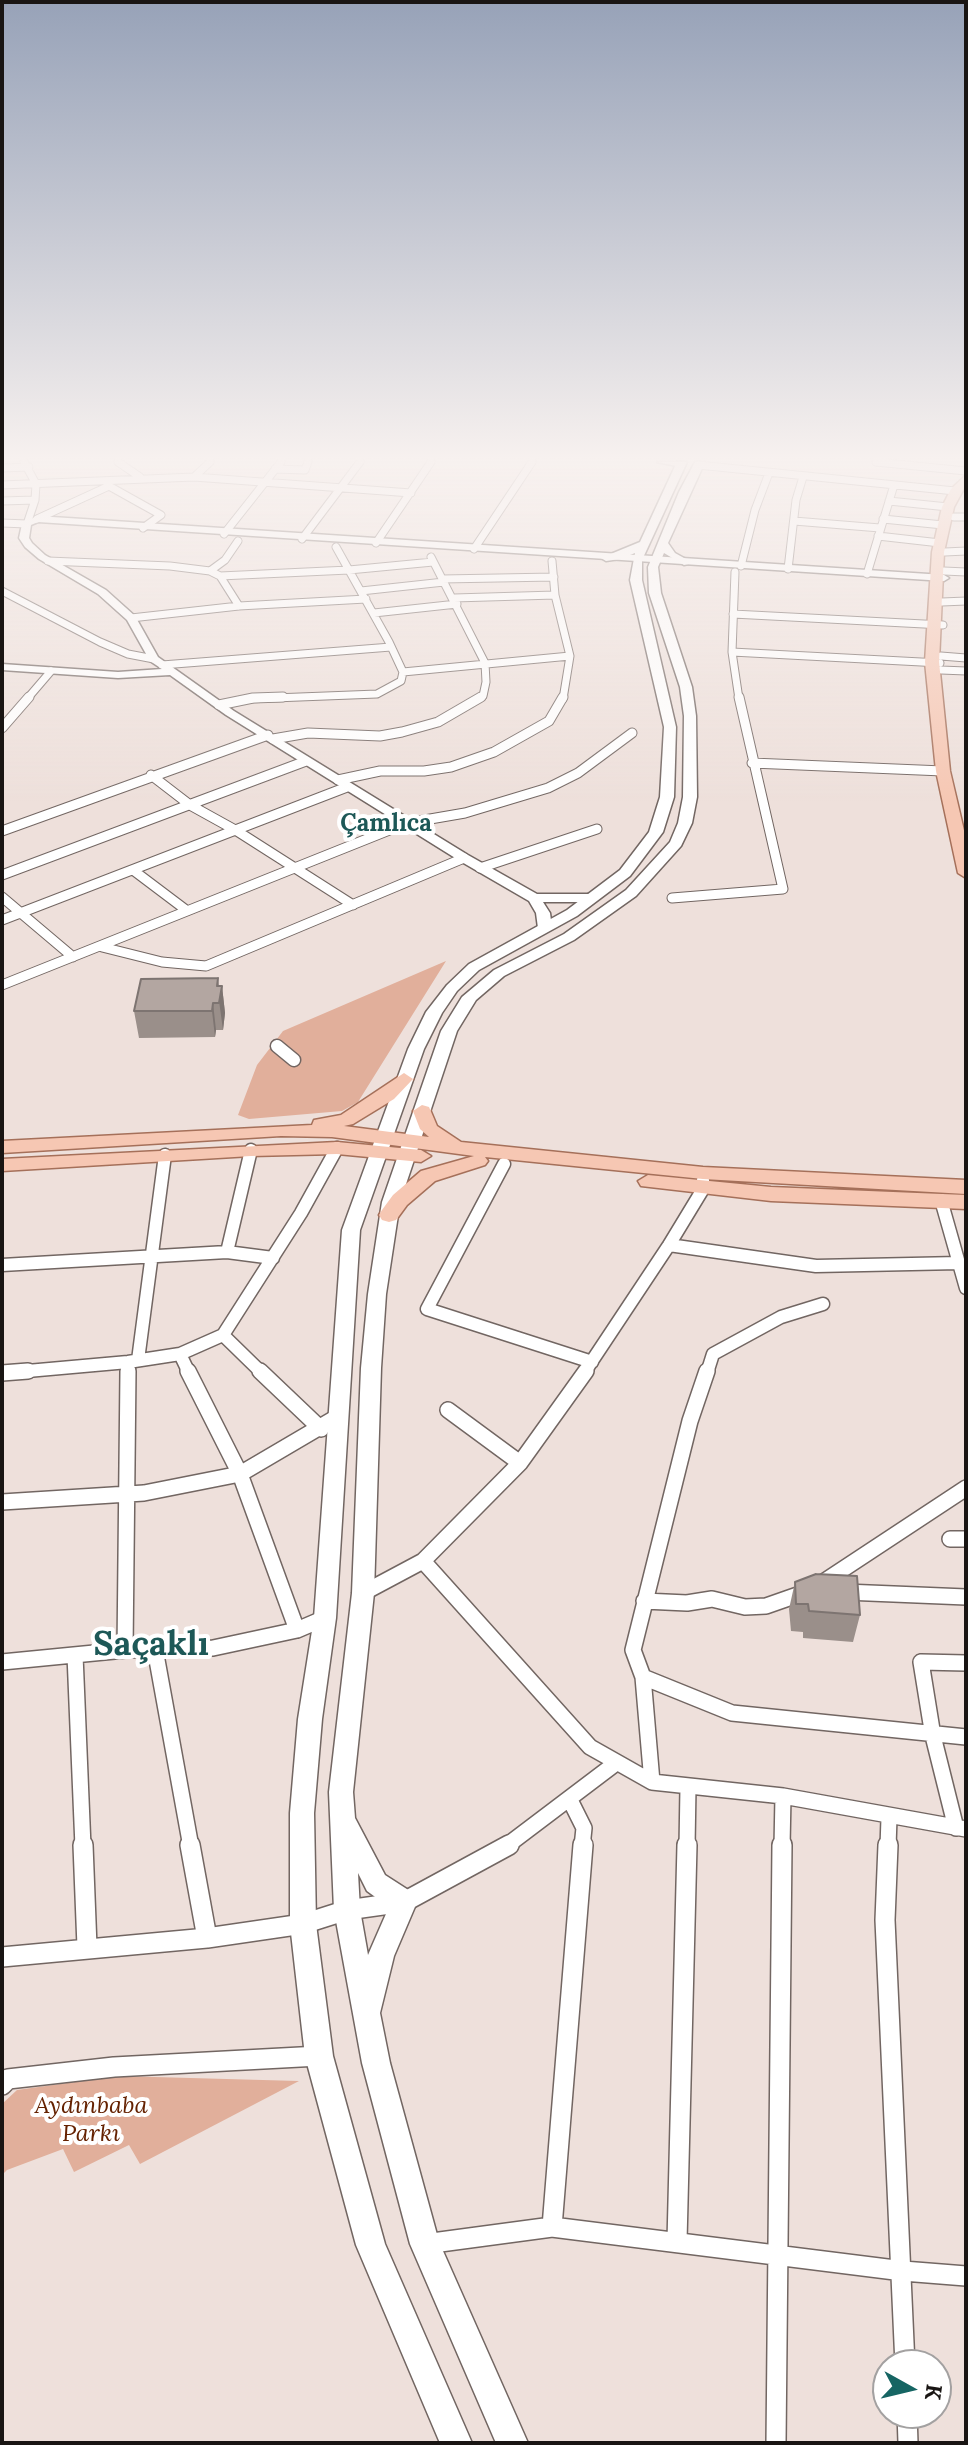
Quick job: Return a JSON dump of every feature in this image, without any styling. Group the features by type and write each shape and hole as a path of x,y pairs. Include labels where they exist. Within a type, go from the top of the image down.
{"main road":[{"path":"456,2443 371,2245 319,2056 303,1924 302,1813 310,1719 325,1618 329,1423 351,1230 404,1079 434,1012 452,988 474,967 545,928 625,873 656,832 667,797 670,727 639,576"},
{"path":"512,2443 425,2244 376,2063 347,1910 341,1792 363,1593 371,1368 391,1202 449,1031 470,997 499,973 569,937 631,893 676,843 685,823 690,797 690,716 686,687 655,593 654,576"},
{"path":"941,576 938,663 943,771 966,873"},
{"path":"938,663 945,727 966,828"},
{"path":"281,1130 346,1120 387,1095 404,1079"},
{"path":"422,1111 429,1129 457,1146"},
{"path":"2,1147 281,1130 332,1131 382,1145"},
{"path":"2,1165 382,1145 504,1164 966,1202"},
{"path":"411,1148 457,1146 703,1181 966,1187"},
{"path":"389,1215 400,1200 428,1176 478,1161"},
{"path":"342,1818 376,1883 404,1902 381,1956 367,2016"}],"street":[{"path":"75,576 95,587 131,618 162,666"},
{"path":"220,576 239,606"},
{"path":"219,705 253,698 377,694 401,681 403,672 352,576"},
{"path":"2,831 151,775 270,737 308,733 380,736 438,722 483,696 485,663 440,576"},
{"path":"672,898 783,889 752,763 732,652 737,576"},
{"path":"834,576 941,584 957,576"},
{"path":"883,576 941,584 966,601"},
{"path":"2,920 237,831 342,783 380,771 451,767 494,752 549,721 562,703 570,656 555,595 554,577 443,581 361,591"},
{"path":"2,591 100,642 162,666 306,761 534,898 592,898"},
{"path":"374,613 455,601 555,595"},
{"path":"131,618 239,606 366,599"},
{"path":"733,614 939,625"},
{"path":"2,667 118,675 162,666 391,647"},
{"path":"732,652 938,663 966,671"},
{"path":"403,672 570,656"},
{"path":"938,663 966,658"},
{"path":"2,728 51,671"},
{"path":"2,985 407,823 465,813 548,788 578,773 632,733"},
{"path":"2,875 306,761"},
{"path":"752,763 943,771"},
{"path":"151,775 190,805 237,831 353,905"},
{"path":"480,868 597,829"},
{"path":"102,947 162,962 206,966 464,858"},
{"path":"133,870 186,910"},
{"path":"2,897 73,957"},
{"path":"534,898 543,913 545,928"},
{"path":"277,1046 294,1060"},
{"path":"2,1373 180,1354 223,1335 273,1258 337,1148"},
{"path":"227,1252 251,1150"},
{"path":"125,1650 133,1361 165,1155"},
{"path":"504,1164 427,1309 592,1362"},
{"path":"363,1593 423,1561 520,1463 592,1362 669,1245 703,1181"},
{"path":"941,1200 966,1288"},
{"path":"669,1245 816,1266 959,1263"},
{"path":"2,1265 227,1252 273,1258"},
{"path":"652,1782 643,1677 633,1650 690,1421 713,1354 781,1317 823,1304"},
{"path":"2,1502 128,1494 240,1474 329,1423 223,1335"},
{"path":"180,1354 240,1474 297,1630"},
{"path":"448,1410 520,1463"},
{"path":"644,1601 687,1603 712,1599 745,1607 766,1606 809,1591 966,1488"},
{"path":"950,1539 966,1539"},
{"path":"423,1561 590,1747 652,1782 783,1796 961,1829 933,1736 921,1662 966,1663"},
{"path":"809,1591 966,1597"},
{"path":"2,1662 125,1650 213,1648 297,1630 325,1618"},
{"path":"155,1649 207,1938"},
{"path":"75,1655 87,1947"},
{"path":"643,1677 732,1713 966,1737"},
{"path":"2,1957 207,1938 303,1924 347,1910 404,1902 513,1843 616,1763"},
{"path":"677,2241 688,1787"},
{"path":"776,2443 783,1796"},
{"path":"552,2227 584,1828 570,1800"},
{"path":"889,1818 885,1920 905,2349"},
{"path":"2,2085 8,2079 114,2067 319,2056"},
{"path":"425,2244 552,2227 903,2271 966,2276"}],"green space":[{"path":"446,961 358,1102 342,1111 249,1119 238,1115 257,1065 283,1031"},
{"name":"Aydınbaba Parkı","path":"118,2076 299,2081 140,2164 129,2145 74,2172 63,2149 7,2170 2,2175 2,2104 17,2090"}],"building":[{"path":"218,978 217,986 222,986 219,1003 213,1003 212,1011 134,1011 141,979"},
{"path":"816,1574 857,1576 860,1615 809,1611 808,1604 796,1604 795,1582"}],"district":[{"name":"Çamlıca","path":"386,824"},
{"name":"Saçaklı","path":"151,1645"}]}
